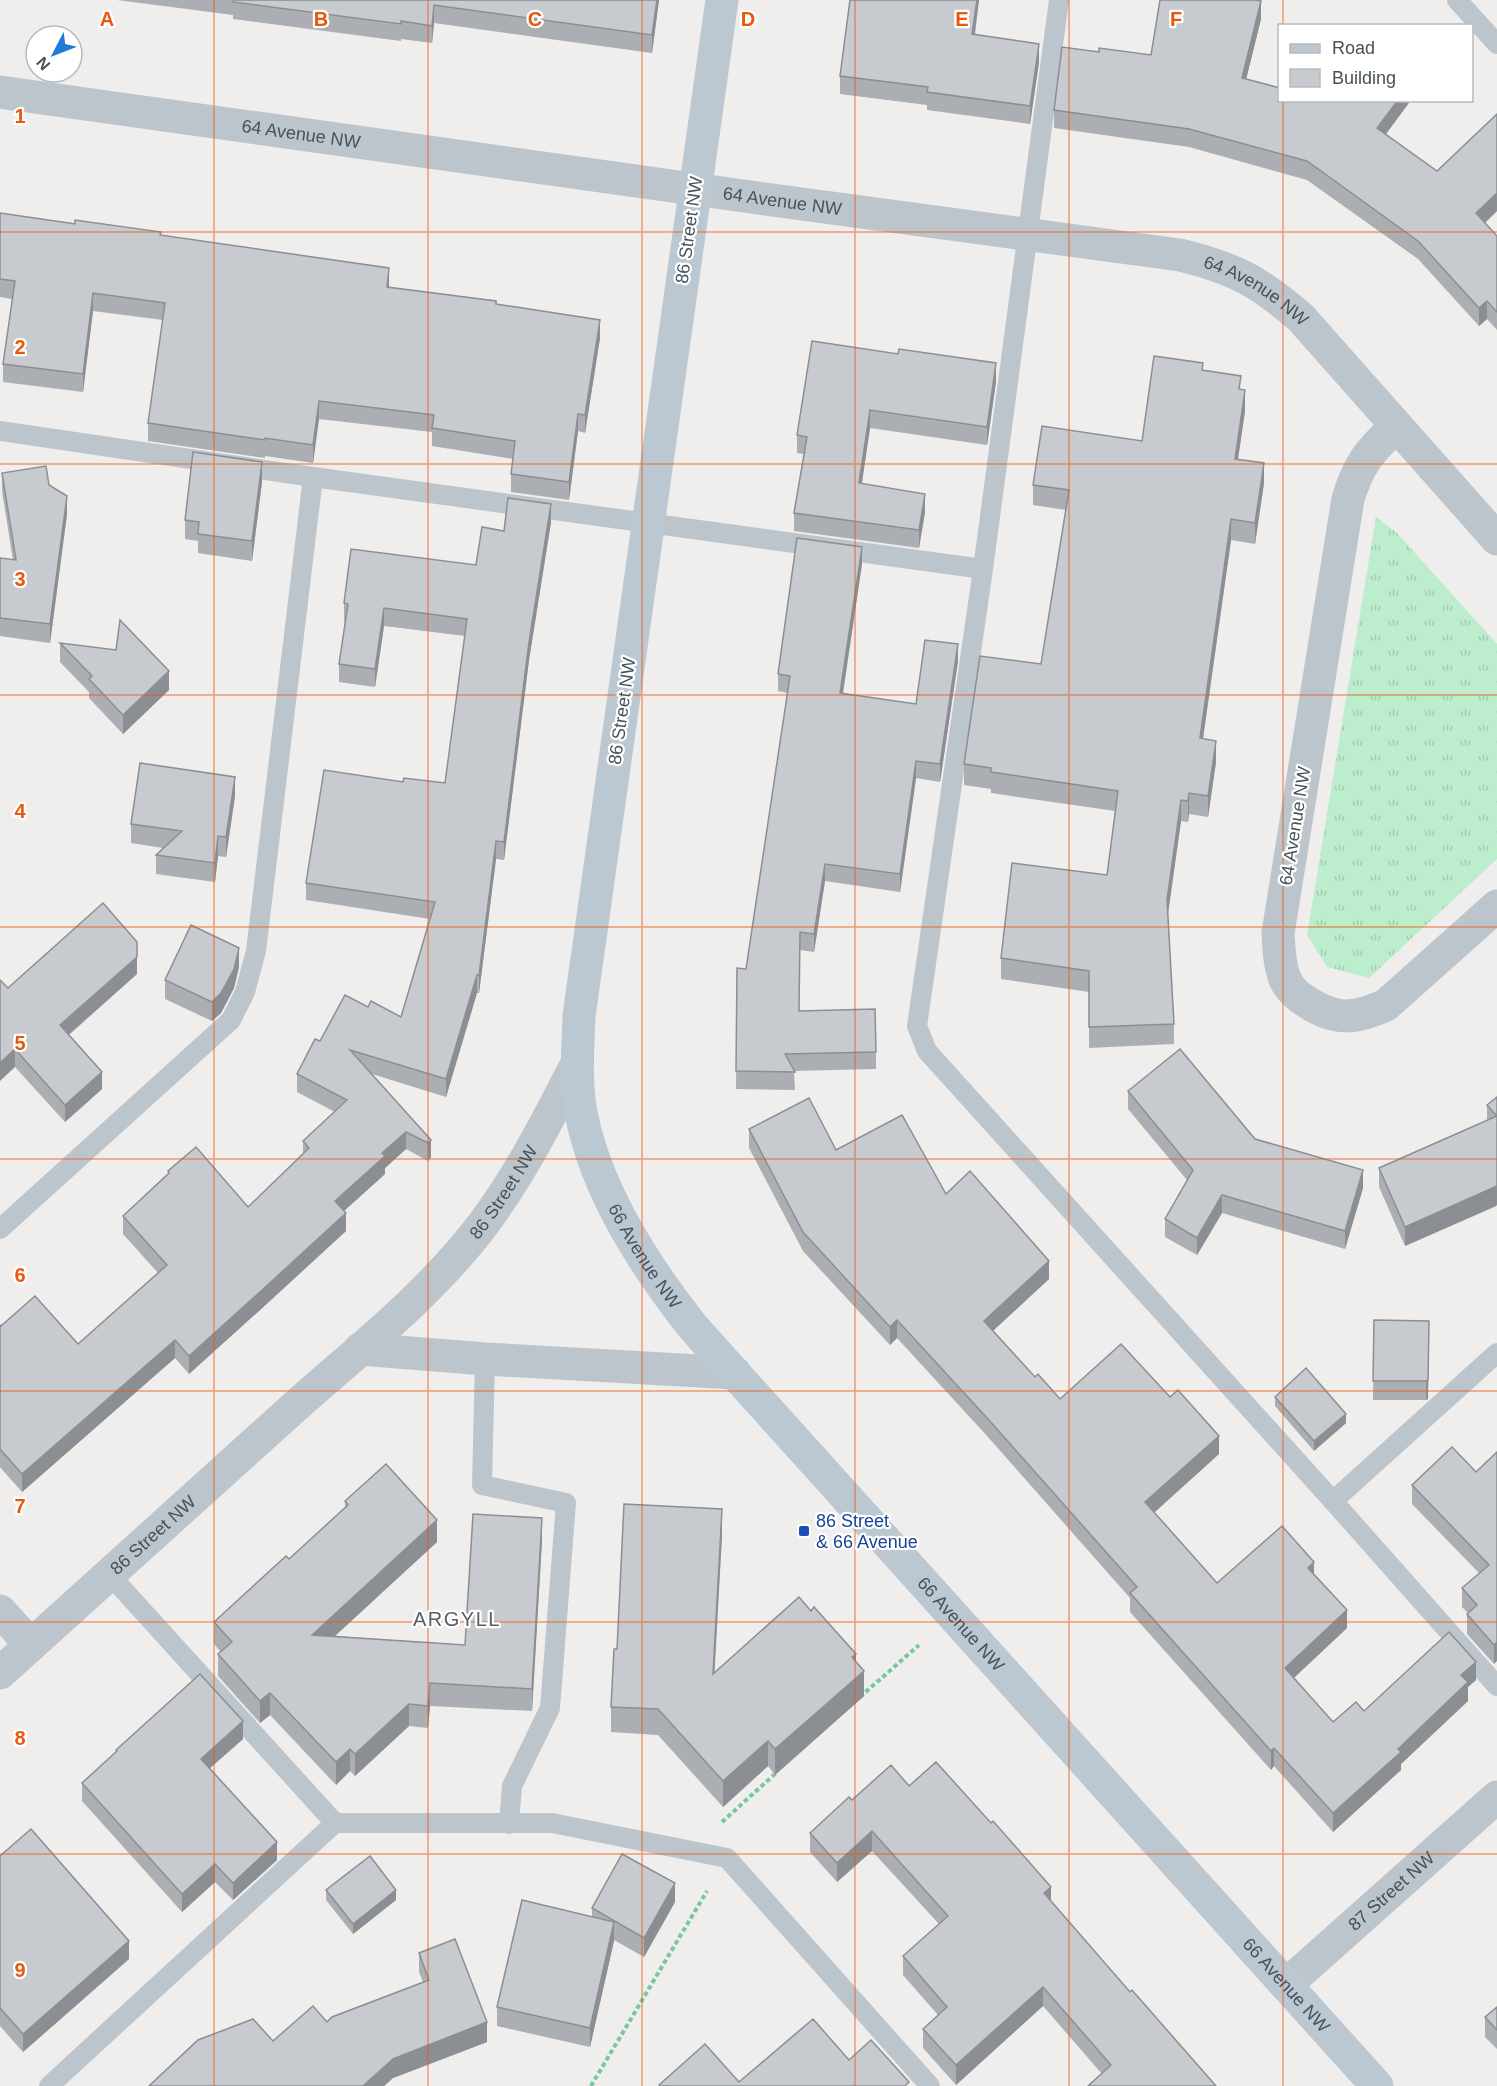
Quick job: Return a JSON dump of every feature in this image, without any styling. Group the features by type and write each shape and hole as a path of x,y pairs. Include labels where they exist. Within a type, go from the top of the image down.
{"street":[{"name":"86 Street NW","path":"0,1673 360,1349 454,1259 512,1182 536,1142 577,1062 579,1016 722,0"},
{"name":"64 Avenue NW","path":"0,92 1180,255 1228,268 1275,296 1301,318 1497,538"},
{"name":"64 Avenue NW","path":"1396,426 1375,446 1362,463 1348,499 1278,933 1279,958 1286,981 1299,997 1320,1011 1341,1017 1366,1014 1386,1005 1497,906"},
{"name":"66 Avenue NW","path":"577,1062 581,1111 590,1149 622,1222 665,1292 693,1327 1377,2086"},
{"path":"360,1349 485,1359 735,1373"},
{"path":"0,1611 31,1645"},
{"name":"87 Street NW","path":"1286,1985 1497,1797"}],"lane":[{"path":"1059,0 983,569 917,1026 927,1051 1497,1686"},
{"path":"1457,0 1497,44"},
{"path":"0,431 313,477 983,569"},
{"path":"0,1228 211,1040 231,1020 244,992 256,951 313,477"},
{"path":"1333,1501 1497,1353"},
{"path":"485,1359 482,1485 566,1503 550,1708 512,1786 509,1824"},
{"path":"109,1574 335,1822"},
{"path":"49,2086 335,1822 552,1823 727,1858 930,2086"}],"green space":[{"path":"1376,517 1397,533 1497,644 1497,859 1369,978 1327,967 1307,935"}],"building":[{"path":"234,0 657,0 652,35 434,5 432,26 233,2"},
{"path":"850,0 977,0 972,34 1039,44 1030,106 927,92 928,87 840,76"},
{"path":"1160,0 1261,1 1242,78 1278,87 1278,102 1396,102 1377,128 1437,171 1497,114 1497,193 1476,213 1497,236 1497,312 1487,301 1479,308 1418,241 1307,161 1189,129 1054,110 1062,47 1099,52 1099,48 1151,55"},
{"path":"0,213 75,224 75,220 161,232 160,235 389,268 387,287 496,301 496,304 600,320 585,415 578,414 569,482 511,474 515,441 432,428 434,415 319,401 313,445 148,423 165,303 93,293 83,374 3,364 15,281 0,279"},
{"path":"812,341 898,354 899,349 996,363 987,427 870,410 859,483 925,494 919,530 794,513 807,437 797,435"},
{"path":"1154,356 1203,363 1202,370 1241,376 1239,389 1245,390 1235,459 1264,463 1255,523 1231,519 1200,738 1216,741 1208,796 1189,793 1188,801 1181,800 1167,900 1174,1024 1089,1027 1089,971 1001,958 1012,863 1107,875 1118,791 991,772 991,768 964,764 980,656 1041,664 1069,490 1033,485 1042,426 1142,441"},
{"path":"193,452 262,462 252,541 198,534 199,522 185,520"},
{"path":"46,466 49,485 67,496 50,624 0,618 0,558 16,560 2,473"},
{"path":"508,498 551,504 529,642 504,842 496,841 479,975 477,975 446,1079 350,1050 431,1140 428,1143 406,1132 382,1153 385,1156 335,1201 346,1213 189,1356 175,1340 22,1474 0,1449 0,1325 35,1296 78,1344 167,1265 123,1216 196,1147 248,1207 309,1148 303,1141 347,1100 297,1074 315,1039 320,1041 345,995 368,1007 371,1001 401,1017 435,902 306,883 324,770 403,782 404,778 445,783 467,619 384,608 375,669 339,664 348,604 344,603 351,549 476,565 482,527 504,531"},
{"path":"797,538 862,547 840,693 916,704 925,640 958,644 940,764 916,761 900,874 825,864 814,934 800,932 799,1011 875,1009 876,1052 785,1054 795,1072 736,1071 737,968 746,969 790,676 778,674"},
{"path":"120,620 169,671 123,715 89,679 92,676 60,643 116,650"},
{"path":"140,763 235,777 226,837 218,836 215,863 156,855 182,831 131,824"},
{"path":"103,903 137,942 137,957 60,1025 102,1072 65,1105 15,1049 0,1063 0,980 8,988"},
{"path":"191,925 239,948 234,969 221,993 212,1002 165,980"},
{"path":"1180,1049 1255,1139 1363,1170 1345,1231 1222,1195 1197,1238 1165,1219 1193,1170 1128,1091"},
{"path":"1497,1097 1497,1116 1487,1105"},
{"path":"809,1098 836,1150 902,1115 946,1194 970,1171 1049,1261 984,1321 1035,1377 1038,1374 1060,1399 1121,1344 1170,1397 1178,1390 1219,1436 1145,1502 1217,1583 1282,1526 1314,1562 1308,1568 1347,1610 1285,1668 1333,1722 1356,1702 1364,1711 1449,1632 1476,1662 1461,1675 1468,1682 1398,1749 1401,1752 1333,1813 1274,1748 1271,1751 1130,1593 1137,1587 988,1419 897,1320 890,1327 803,1232 749,1129"},
{"path":"1497,1116 1497,1186 1405,1227 1379,1168"},
{"path":"1374,1320 1429,1321 1428,1380 1373,1381"},
{"path":"1306,1368 1346,1414 1314,1441 1275,1397"},
{"path":"1452,1447 1476,1472 1497,1452 1497,1642 1494,1645 1467,1614 1477,1605 1462,1588 1489,1565 1412,1485"},
{"path":"386,1464 437,1520 312,1635 465,1645 473,1514 542,1518 532,1689 430,1683 428,1706 409,1704 355,1754 350,1749 336,1762 270,1693 260,1701 218,1654 232,1642 214,1622 286,1556 289,1559 348,1505 345,1501"},
{"path":"624,1504 722,1509 713,1674 799,1597 811,1611 814,1607 856,1654 852,1657 864,1671 775,1749 768,1741 723,1781 658,1709 611,1707 614,1649 617,1649"},
{"path":"200,1674 243,1721 201,1759 277,1842 233,1883 215,1864 182,1894 82,1783"},
{"path":"936,1762 991,1823 993,1821 1051,1887 1044,1893 1216,2086 1088,2086 1111,2065 1043,1987 956,2065 923,2029 947,2007 903,1956 948,1916 872,1831 837,1863 810,1833 849,1797 852,1800 891,1765 909,1786"},
{"path":"31,1829 129,1941 23,2034 0,2008 0,1856"},
{"path":"622,1854 675,1883 644,1938 592,1908"},
{"path":"370,1856 396,1890 353,1924 326,1890"},
{"path":"522,1900 614,1922 590,2028 497,2007"},
{"path":"455,1939 487,2022 393,2059 363,2086 149,2086 198,2040 253,2019 273,2041 313,2006 327,2022 332,2017 429,1980 419,1953"},
{"path":"1497,2007 1497,2030 1485,2017"},
{"path":"813,2019 849,2060 871,2040 909,2082 905,2086 659,2085 705,2044 739,2082"}],"place":[{"name":"86 Street & 66 Avenue","path":"804,1531"}],"district":[{"name":"ARGYLL","path":"457,1619"}]}
